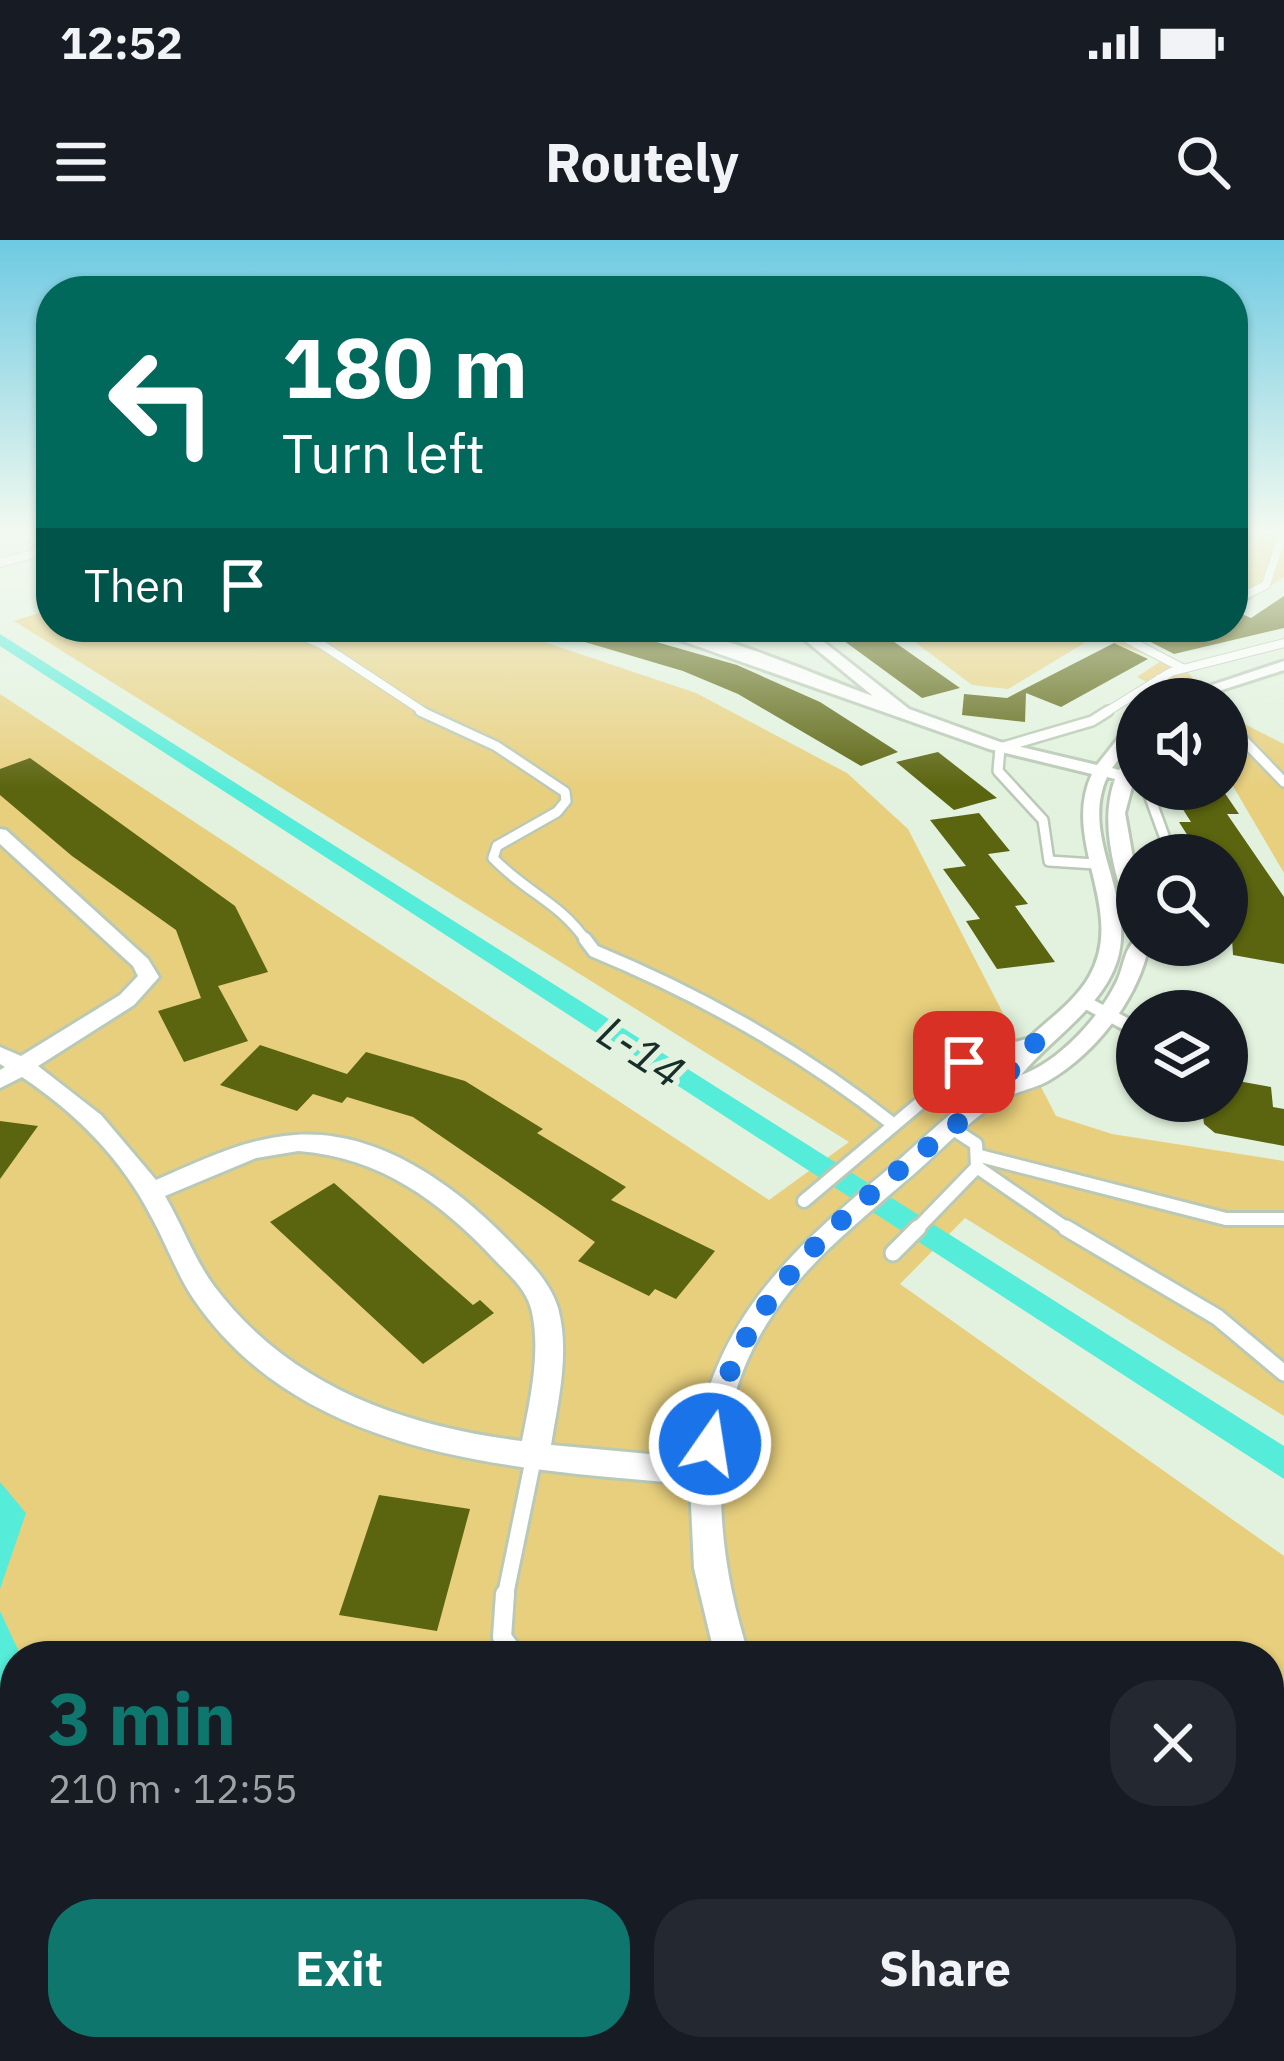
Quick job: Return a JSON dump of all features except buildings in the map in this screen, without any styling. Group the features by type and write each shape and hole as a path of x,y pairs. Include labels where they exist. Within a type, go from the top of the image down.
{"street":[{"path":"707,642 1000,748 1116,774"},
{"path":"815,642 903,712"},
{"path":"1246,678 1284,665"},
{"path":"1248,688 1284,676"},
{"path":"1002,1088 1013,1064 1081,1000 1106,964 1112,929 1088,823 1100,770 1116,751"},
{"path":"0,834 141,963 149,977 127,1000 8,1067 100,1127 150,1192 208,1299 242,1337 283,1371 391,1426 455,1444 534,1456 705,1472"},
{"path":"1095,864 1116,865"},
{"path":"728,1641 709,1570 705,1472 714,1417 745,1335 793,1270 833,1228 1002,1088 1040,1077 1106,1013 1135,966"},
{"path":"150,1192 264,1147 319,1145 374,1155 429,1184 489,1236 539,1293 549,1367 534,1456"}],"lane":[{"path":"316,642 403,703 496,746 565,791 566,801 557,812 492,854 513,879 566,911 594,951 688,990 838,1082 894,1125"},
{"path":"1133,642 1183,668"},
{"path":"1161,678 1183,668 1284,643"},
{"path":"1095,864 1049,861 1043,820 998,771 1000,748 1092,721 1116,706"},
{"path":"1248,745 1284,782"},
{"path":"1081,1000 1116,1018"},
{"path":"964,1062 1037,1041"},
{"path":"805,1201 919,1104"},
{"path":"892,1253 957,1192 978,1162 976,1144 953,1129"},
{"path":"978,1162 1226,1219 1284,1219"},
{"path":"978,1162 1077,1235 1216,1317 1284,1373"},
{"path":"505,1641 501,1616 534,1456"}],"shaded area":[{"path":"36,618 36,635 14,621"},
{"path":"48,642 545,642 696,693 847,773 908,829 1056,1116 1112,1134 1284,1161 1284,1416 965,1218 900,1284 1284,1556 1284,1641 0,1641 0,694 769,1200 849,1142"},
{"path":"915,642 1086,642 1008,689 972,685"},
{"path":"1112,642 1141,642 1179,662 1193,678 1139,678 1161,661"},
{"path":"1248,726 1284,744 1284,873 1247,810"}],"water":[{"path":"0,1482 26,1513 0,1589"},
{"path":"0,1611 14,1641 0,1641"}],"waterway":[{"name":"L-14","path":"0,639 1284,1464"}],"route":[{"path":"710,1444 730,1366 762,1308 833,1228 1002,1088 1013,1064 1037,1041 1007,1054 964,1062"}]}
